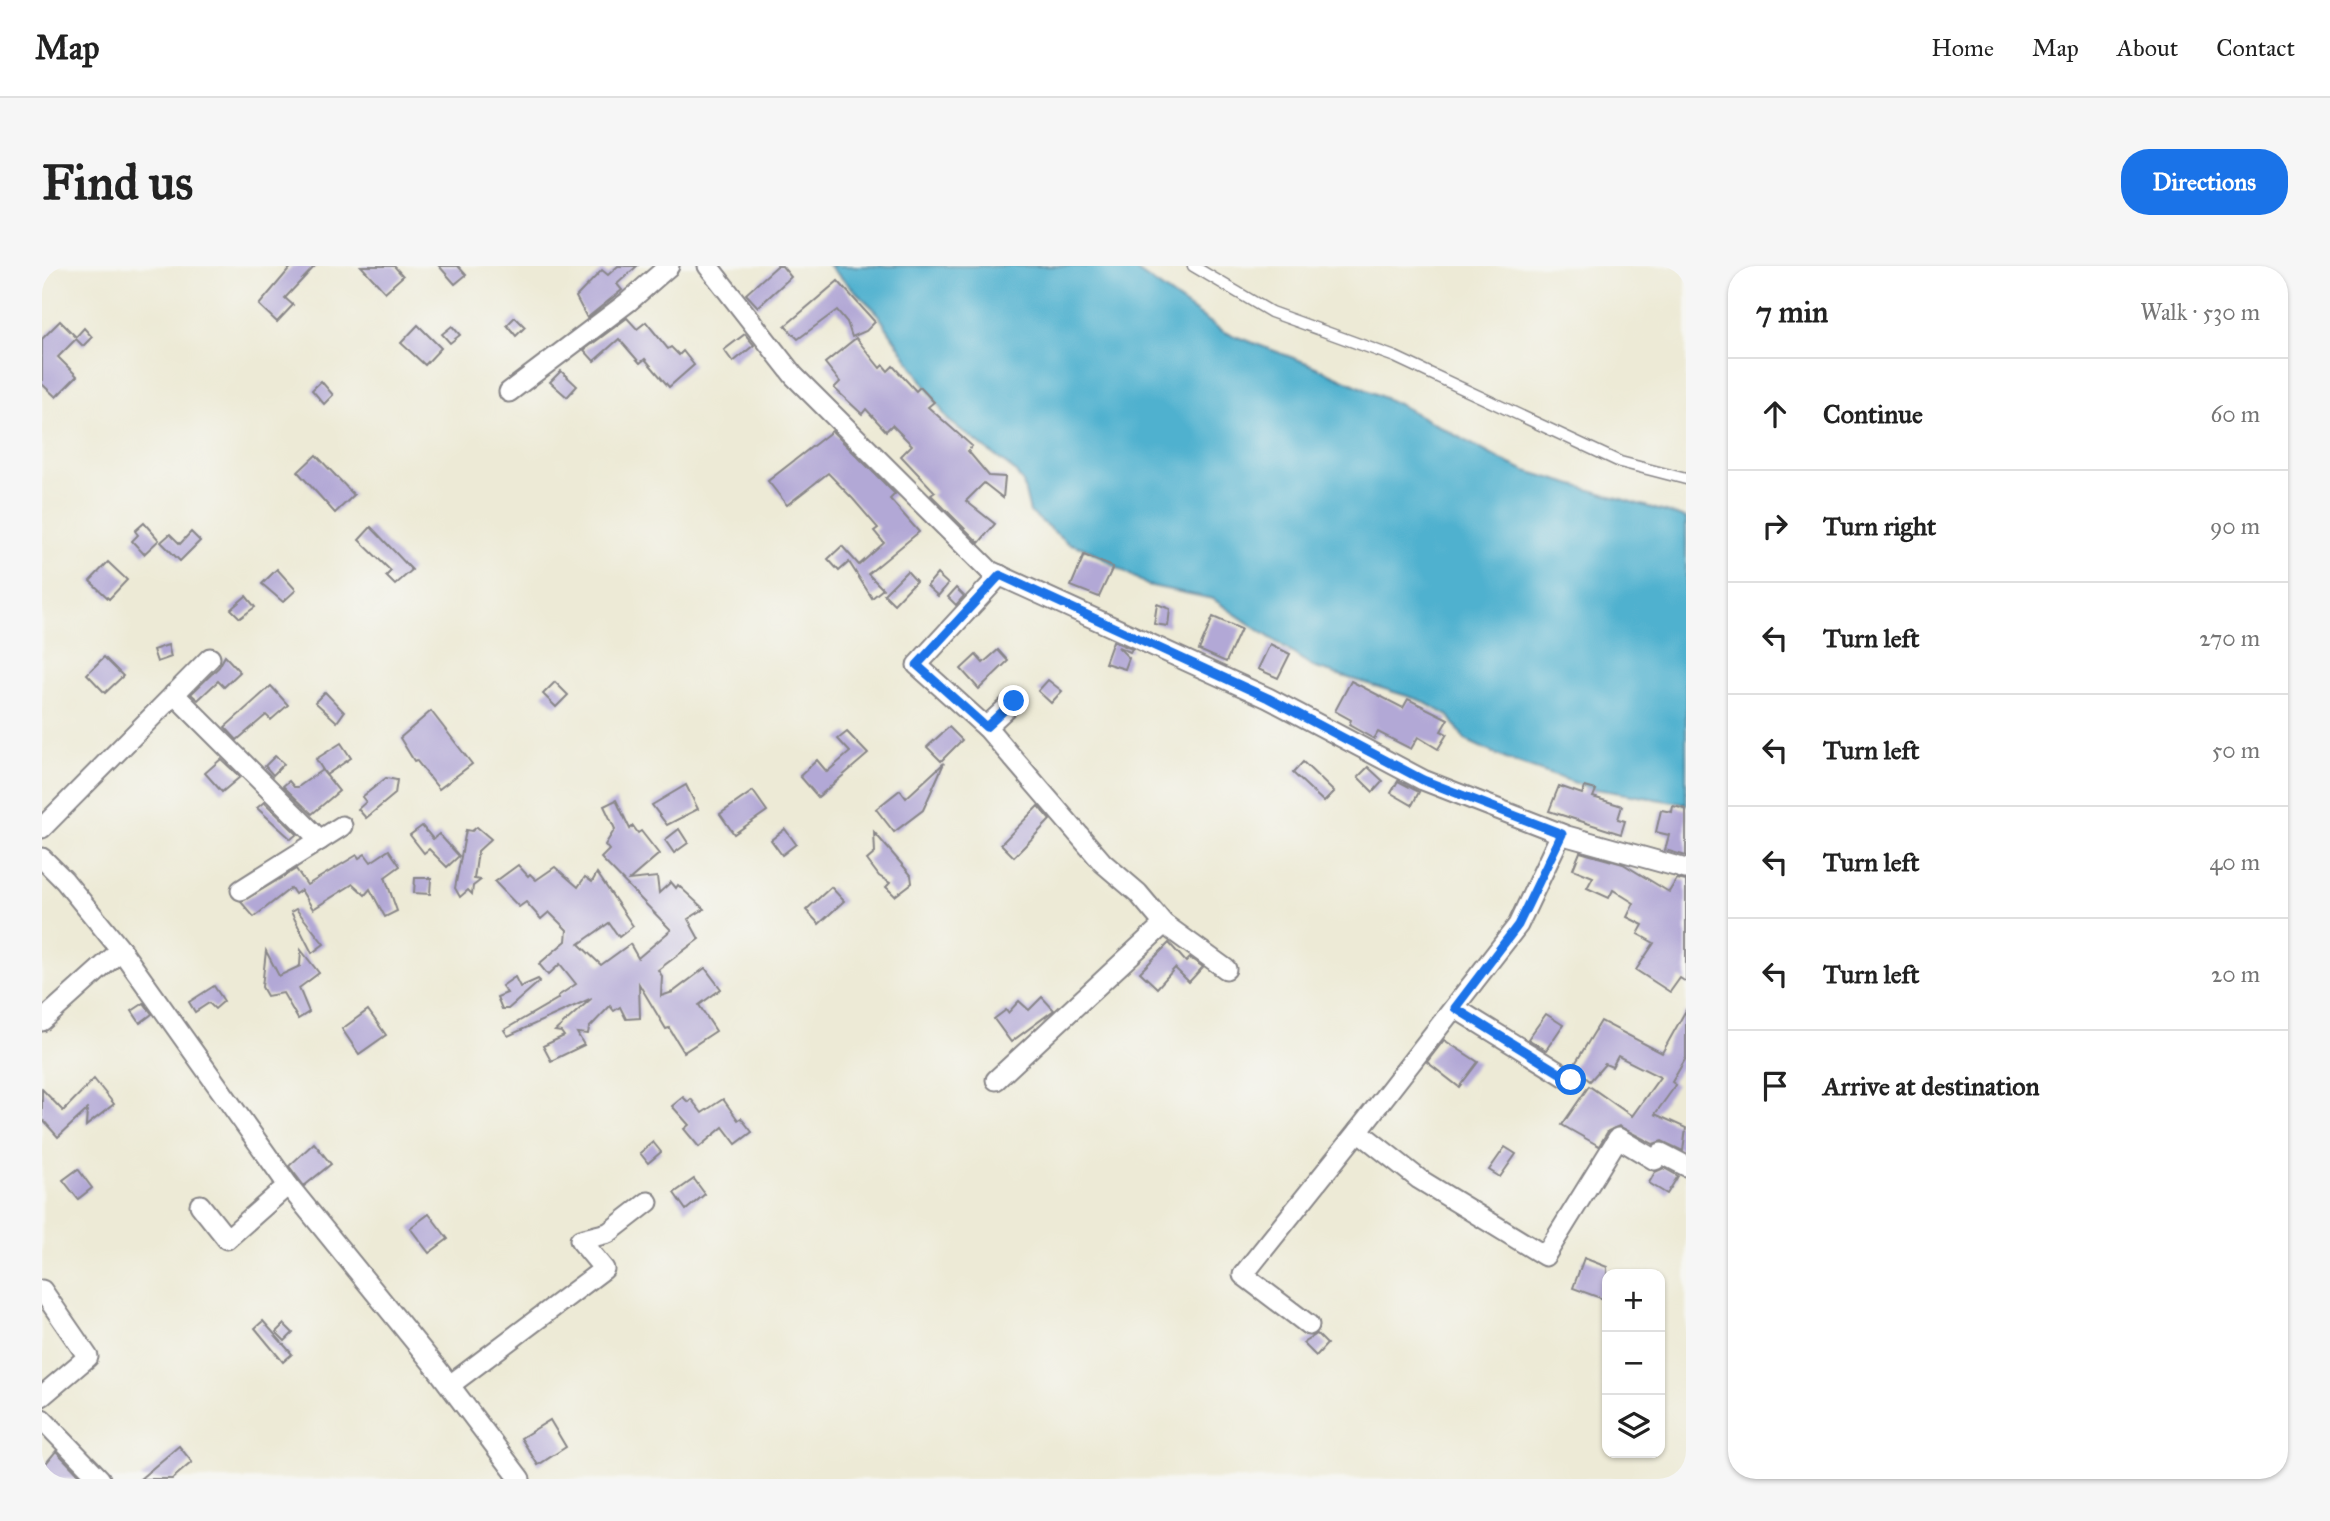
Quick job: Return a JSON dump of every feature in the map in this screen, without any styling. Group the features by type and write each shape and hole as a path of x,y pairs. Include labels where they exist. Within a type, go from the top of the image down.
{"street":[{"path":"509,392 628,302 669,266"},
{"path":"708,266 794,376 989,571 1268,698 1423,780 1562,834 1686,869"},
{"path":"1000,575 917,665 986,727 1103,863 1138,893 1164,924 1226,969"},
{"path":"42,828 210,658"},
{"path":"174,694 320,840"},
{"path":"986,727 1014,701"},
{"path":"241,890 342,826"},
{"path":"1310,1325 1243,1275 1518,925 1562,834"},
{"path":"42,858 121,950 288,1185 450,1385 513,1477"},
{"path":"996,1080 1164,924"},
{"path":"42,1021 121,950"},
{"path":"1455,1008 1571,1080"},
{"path":"1358,1131 1419,1179 1545,1255 1618,1138 1655,1160 1661,1153 1686,1166"},
{"path":"200,1205 227,1239 288,1185"},
{"path":"450,1385 604,1269 580,1240 608,1233 648,1202"},
{"path":"42,1290 88,1357 42,1396"},
{"path":"42,1419 100,1479"}],"lane":[{"path":"1193,266 1271,312 1395,357 1620,462 1686,479"}],"water":[{"path":"829,266 1130,266 1224,332 1307,363 1400,405 1499,459 1526,471 1686,518 1686,804 1590,788 1506,759 1465,740 1449,716 1420,700 1313,667 1213,599 1147,585 1087,549 1068,543 1030,512 1023,483 1015,471 948,420 875,310"}],"building":[{"path":"292,266 315,266 285,298 293,305 277,322 259,305"},
{"path":"361,266 394,266 403,276 385,292"},
{"path":"439,266 458,266 466,275 455,284"},
{"path":"618,266 637,266 617,284 622,290 587,318 576,297 602,270 608,275"},
{"path":"777,266 782,266 791,277 758,307 746,294"},
{"path":"838,281 875,322 866,331 852,337 847,322 837,310 798,339 785,326"},
{"path":"515,317 525,327 516,336 507,325"},
{"path":"627,318 637,329 646,322 668,349 671,347 679,355 683,351 694,365 669,387 645,359 640,363 619,339 594,361 584,350"},
{"path":"60,321 76,337 84,328 92,337 83,346 76,339 58,357 77,376 56,397 42,384 42,339"},
{"path":"418,325 441,348 425,365 401,343"},
{"path":"452,326 460,335 450,343 442,334"},
{"path":"745,334 754,345 733,362 724,350"},
{"path":"856,338 880,368 883,365 888,371 893,366 916,391 920,387 934,402 928,407 972,446 968,451 989,476 1005,477 1003,498 984,483 966,501 995,524 979,543 931,495 935,492 901,456 912,445 892,425 886,431 866,409 862,414 834,388 840,382 825,363"},
{"path":"561,371 577,386 567,397 550,382"},
{"path":"321,381 333,395 324,404 312,390"},
{"path":"832,431 895,494 890,499 919,532 868,574 883,589 872,598 849,562 839,571 828,559 842,546 859,565 884,543 874,531 878,528 853,499 828,473 787,505 768,481"},
{"path":"316,455 354,495 335,513 298,472"},
{"path":"144,523 159,540 144,554 132,541 138,535 135,531"},
{"path":"371,527 412,570 395,585 386,576 391,571 359,540"},
{"path":"191,532 200,541 180,561 161,542 170,534 180,544"},
{"path":"1084,555 1113,567 1099,597 1071,586"},
{"path":"108,562 127,580 109,599 90,581"},
{"path":"277,569 296,590 283,602 262,584"},
{"path":"907,571 916,581 894,604 884,594"},
{"path":"937,574 948,584 938,596 927,586"},
{"path":"956,588 964,596 956,605 948,597"},
{"path":"246,596 255,607 240,618 231,609"},
{"path":"1157,604 1170,609 1168,626 1154,624"},
{"path":"1213,617 1241,629 1226,662 1199,650"},
{"path":"1113,641 1132,649 1130,652 1118,647 1129,658 1125,669 1105,663"},
{"path":"1270,644 1290,654 1278,678 1258,669"},
{"path":"168,645 171,657 157,662 153,650"},
{"path":"998,650 1008,661 979,689 961,669 976,655 983,663"},
{"path":"225,656 240,672 224,687 218,681 198,700 191,694 219,667"},
{"path":"104,657 123,676 105,693 87,674"},
{"path":"1048,680 1062,691 1051,703 1038,691"},
{"path":"1351,681 1403,708 1408,699 1448,719 1441,731 1447,734 1438,749 1418,737 1411,749 1378,732 1374,739 1349,725 1351,720 1335,711"},
{"path":"555,682 568,695 556,707 543,694"},
{"path":"271,686 288,705 271,720 266,715 237,740 225,727"},
{"path":"325,692 344,712 337,722 315,702"},
{"path":"431,711 472,764 439,789 416,760 414,761 400,738"},
{"path":"949,727 962,740 941,761 927,747"},
{"path":"847,732 868,754 818,797 800,776 817,760 827,772 850,752 838,739"},
{"path":"341,743 351,758 326,775 316,759"},
{"path":"275,756 284,764 273,775 265,766"},
{"path":"221,759 240,777 222,792 205,773"},
{"path":"1303,762 1334,792 1324,802 1293,773"},
{"path":"944,763 923,810 894,832 876,809 900,790 906,798"},
{"path":"1368,767 1383,781 1373,792 1358,777"},
{"path":"322,770 339,791 312,814 283,786 289,781 294,787 298,787"},
{"path":"386,778 397,780 395,794 366,818 358,809 366,802 362,797"},
{"path":"1398,781 1419,792 1412,805 1391,793"},
{"path":"686,785 698,809 667,825 652,805"},
{"path":"1559,786 1582,794 1585,787 1596,790 1593,797 1622,806 1618,819 1625,821 1621,834 1549,811"},
{"path":"753,791 767,811 734,834 720,814"},
{"path":"616,800 630,829 633,826 638,833 641,831 659,854 629,880 657,877 659,893 671,882 676,888 678,885 704,909 688,919 699,939 658,970 662,976 661,996 673,992 705,968 721,989 699,1005 716,1031 684,1052 669,1028 666,1029 639,984 640,1018 626,1019 620,1007 614,1011 610,1006 589,1028 588,1034 577,1033 584,1045 551,1061 543,1046 564,1036 555,1031 592,998 508,1036 504,1030 559,998 558,996 576,984 560,964 548,975 539,964 566,941 567,930 549,912 541,919 526,902 519,907 495,882 518,865 536,880 555,867 578,887 585,877 592,882 597,873 633,926 619,937 609,923 579,944 601,965 630,944 638,958 671,930 601,858 609,850 605,845 615,829 604,806"},
{"path":"264,802 297,834 291,839 257,808"},
{"path":"1038,806 1050,820 1014,857 1001,844"},
{"path":"1673,806 1686,809 1686,856 1665,850 1669,835 1656,832 1661,810 1672,812"},
{"path":"422,826 433,839 439,834 459,856 447,867 429,849 424,853 410,835"},
{"path":"477,827 491,839 478,851 474,879 481,880 473,886 472,894 468,890 460,897 455,888 466,830 472,831"},
{"path":"679,829 688,843 674,853 665,840"},
{"path":"785,829 796,844 782,855 771,840"},
{"path":"874,832 911,875 912,883 895,896 886,887 890,883 879,876 867,860 875,853"},
{"path":"389,850 400,866 385,877 397,911 385,917 370,889 365,895 353,884 313,909 301,890 295,894 291,888 254,917 241,902 296,869 307,885 357,855 359,858 365,854 371,862"},
{"path":"1580,852 1623,864 1669,892 1677,879 1686,881 1686,982 1680,978 1670,992 1636,970 1654,943 1638,934 1643,925 1627,917 1634,903 1613,890 1609,898 1587,888 1593,877 1573,869"},
{"path":"415,878 431,878 430,894 414,893"},
{"path":"831,887 844,901 819,924 806,910"},
{"path":"296,909 324,944 312,953 291,912"},
{"path":"1169,943 1186,962 1190,958 1203,967 1189,982 1175,968 1157,988 1140,972"},
{"path":"301,950 319,973 299,988 309,1012 298,1019 283,993 267,996 262,987 266,951 279,976 300,966"},
{"path":"515,977 520,987 538,979 540,981 508,1009 502,1009 497,997 507,993 502,986"},
{"path":"214,986 224,1001 215,1009 209,1003 195,1012 189,1002"},
{"path":"1042,997 1054,1010 1011,1042 994,1019 1006,1010 1008,1013 1019,1001 1029,1010"},
{"path":"144,1003 152,1014 140,1023 132,1011"},
{"path":"368,1010 386,1035 359,1054 342,1029"},
{"path":"1686,1010 1686,1058 1672,1082 1676,1085 1655,1114 1686,1128 1683,1151 1662,1141 1653,1144 1619,1126 1608,1131 1599,1146 1562,1125 1589,1086 1632,1116 1660,1077 1618,1056 1612,1067 1605,1064 1590,1081 1573,1067 1601,1021 1662,1053"},
{"path":"1546,1014 1563,1025 1546,1050 1528,1039"},
{"path":"1444,1040 1478,1062 1459,1087 1427,1062"},
{"path":"94,1079 114,1104 86,1126 87,1110 58,1137 42,1119 42,1089 63,1111"},
{"path":"683,1097 688,1102 691,1099 702,1113 723,1099 738,1120 741,1118 752,1132 736,1144 723,1127 699,1147 684,1129 689,1125 672,1106"},
{"path":"653,1142 661,1152 648,1163 640,1153"},
{"path":"314,1143 331,1164 304,1186 289,1166"},
{"path":"1505,1147 1516,1154 1500,1177 1489,1170"},
{"path":"1664,1168 1678,1176 1667,1194 1649,1183 1655,1172"},
{"path":"78,1169 92,1188 78,1199 63,1180"},
{"path":"694,1179 705,1194 686,1210 674,1193"},
{"path":"429,1214 448,1239 429,1253 410,1228"},
{"path":"1584,1258 1607,1267 1602,1269 1602,1299 1573,1288"},
{"path":"263,1321 292,1354 283,1362 255,1328"},
{"path":"284,1324 293,1333 285,1341 276,1332"},
{"path":"1317,1334 1327,1344 1316,1356 1303,1343"},
{"path":"550,1420 566,1447 538,1465 521,1438"},
{"path":"179,1446 192,1462 172,1479 140,1479"},
{"path":"56,1451 81,1477 79,1479 42,1479 42,1468"}],"route":[{"path":"1014,701 986,727 917,665 1000,575 1268,698 1423,780 1562,834 1518,925 1455,1008 1571,1080"}]}
